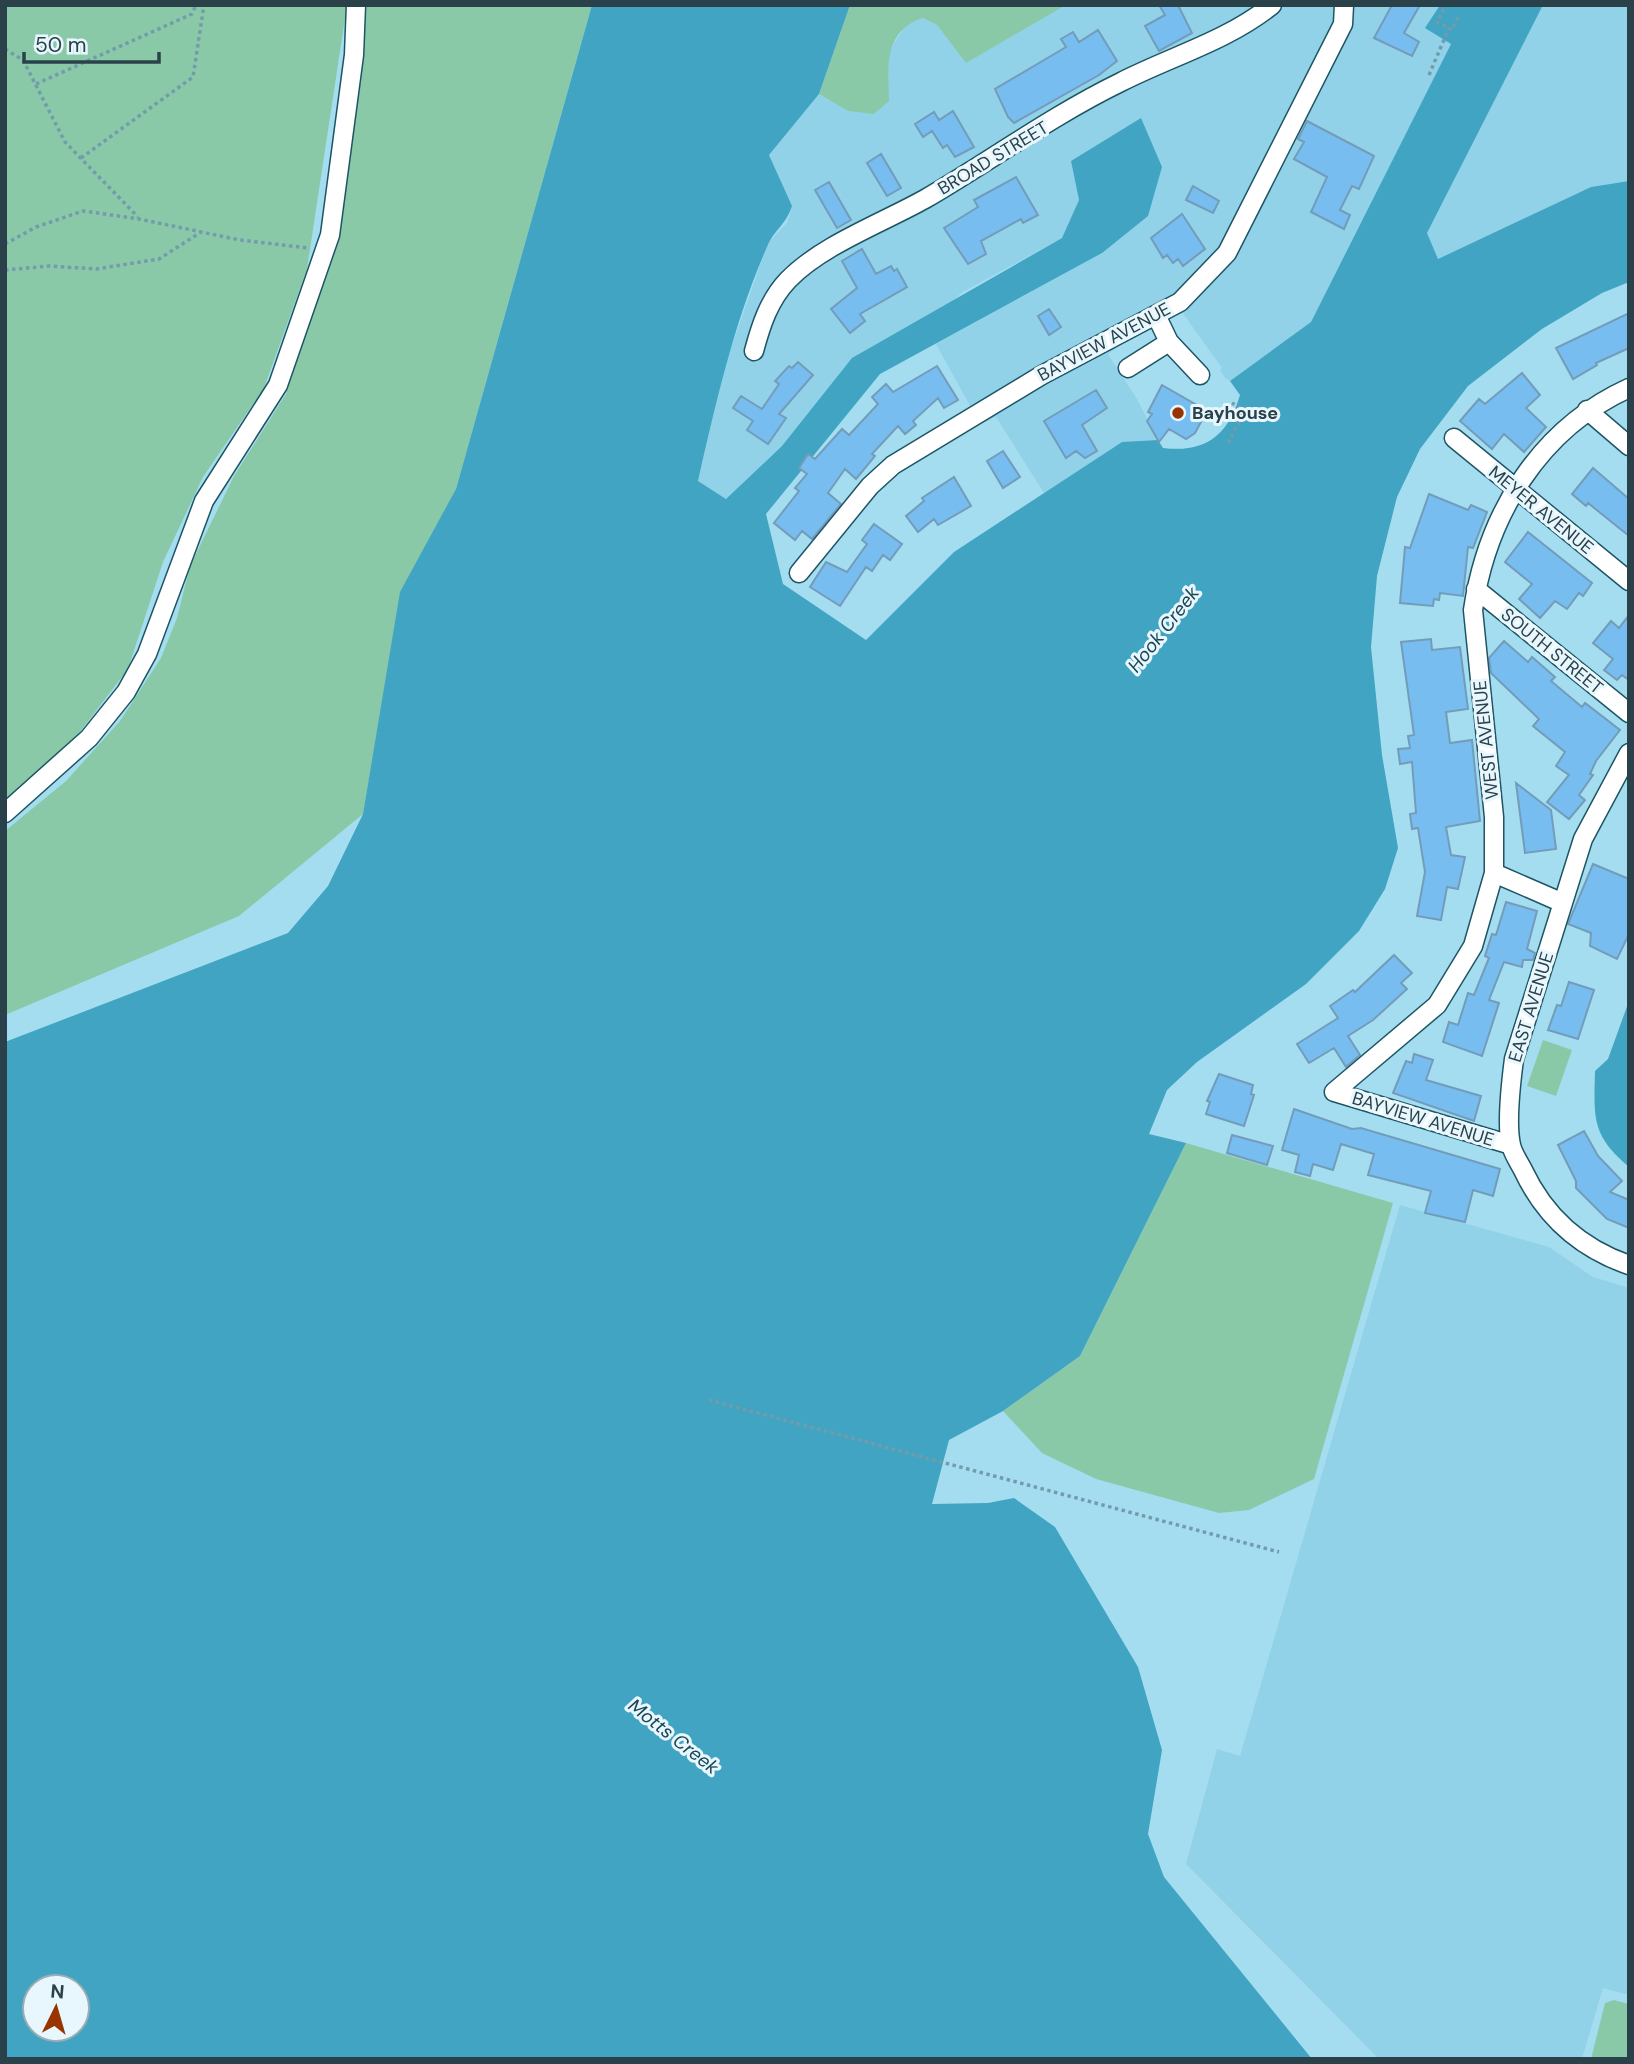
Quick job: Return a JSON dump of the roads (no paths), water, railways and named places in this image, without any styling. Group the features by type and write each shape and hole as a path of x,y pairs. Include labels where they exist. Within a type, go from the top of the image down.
{"street":[{"path":"5,813 30,794 89,738 127,692 147,654 204,501 278,385 330,235 354,55 356,5"},
{"name":"BROAD STREET","path":"754,351 762,321 779,291 806,264 925,199 1120,82 1199,49 1250,22 1272,5"},
{"name":"BAYVIEW AVENUE","path":"799,573 870,486 893,465 1042,375 1180,302 1227,253 1343,24 1345,5"},
{"path":"1156,315 1169,342 1200,375"},
{"path":"1128,368 1169,342"},
{"name":"WEST AVENUE","path":"1334,1092 1398,1042 1437,1005 1473,946 1494,873 1494,817 1473,610 1476,589 1494,526 1514,488 1546,450 1587,410 1629,388"},
{"path":"1587,410 1629,446"},
{"name":"MEYER AVENUE","path":"1454,438 1629,581"},
{"name":"SOUTH STREET","path":"1476,589 1629,713"},
{"name":"EAST AVENUE","path":"1629,753 1583,839 1514,1059 1511,1081 1511,1145 1532,1189 1555,1220 1587,1246 1629,1265"},
{"path":"1494,873 1563,903"},
{"name":"BAYVIEW AVENUE","path":"1334,1092 1511,1145"}],"water":[{"path":"592,5 850,5 819,94 769,155 792,206 770,241 735,333 698,481 726,499 782,446 852,358 1062,238 1079,200 1071,161 1141,118 1162,167 1148,216 1102,253 880,374 766,514 783,584 866,640 954,552 1122,442 1158,440 1163,448 1178,449 1191,448 1213,439 1229,421 1240,395 1230,381 1311,322 1451,44 1425,28 1440,5 1543,5 1427,233 1438,259 1591,187 1629,181 1629,282 1602,293 1542,329 1468,386 1420,449 1397,497 1377,576 1371,647 1382,755 1398,848 1385,889 1359,931 1306,984 1197,1062 1167,1090 1149,1134 1186,1143 1080,1356 1003,1411 949,1440 932,1504 988,1503 1014,1498 1055,1527 1138,1667 1162,1750 1148,1834 1164,1877 1312,2059 5,2059 5,1042 288,933 328,886 363,814 400,592 456,489"},
{"path":"1629,1001 1629,1167 1608,1145 1597,1125 1595,1071 1608,1059"}],"place":[{"name":"Bayhouse","path":"1178,413"}],"water label":[{"name":"Hook Creek","path":"1163,629"},
{"name":"Motts Creek","path":"674,1736"}]}
